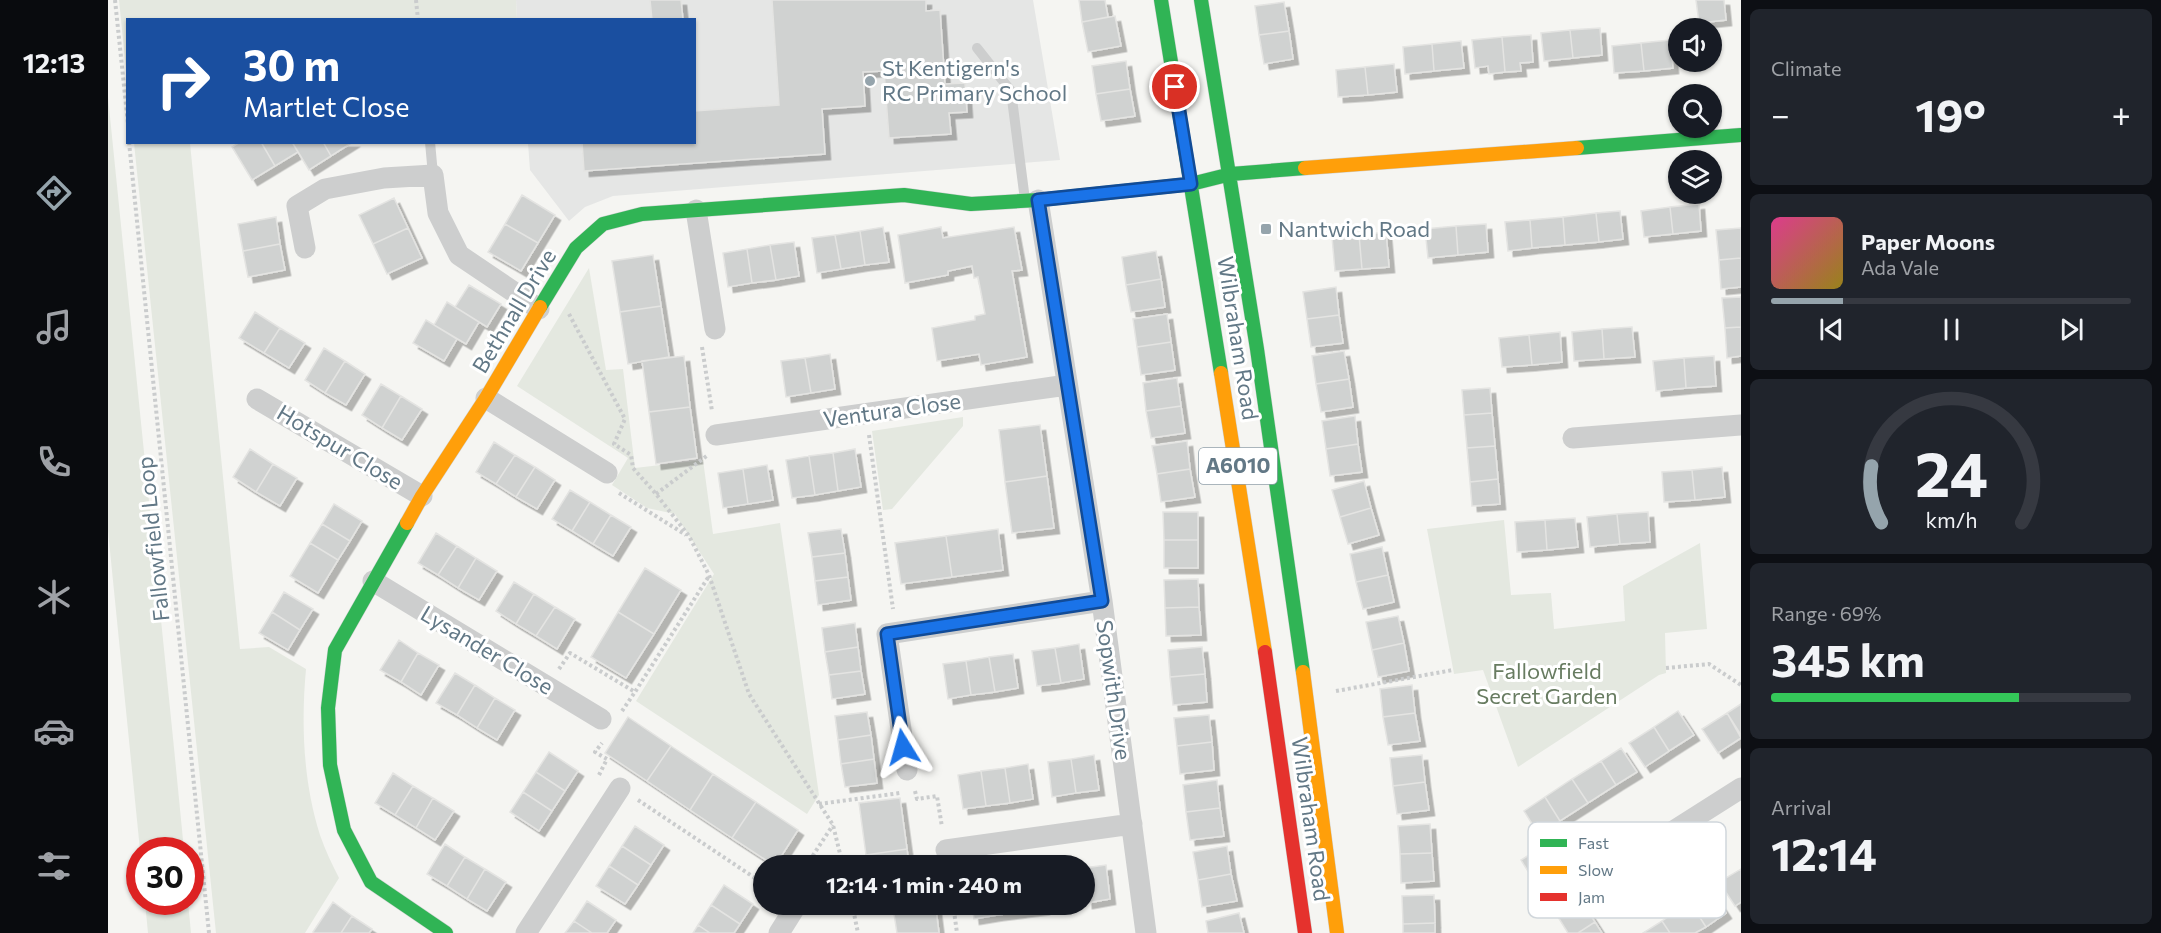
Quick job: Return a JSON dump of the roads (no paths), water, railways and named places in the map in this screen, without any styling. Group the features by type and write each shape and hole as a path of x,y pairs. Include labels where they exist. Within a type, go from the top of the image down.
{"main road":[{"name":"Wilbraham Road","path":"1161,0 1241,486 1300,770 1337,933"},
{"name":"Wilbraham Road","path":"1201,0 1231,174 1284,530 1306,696 1300,770 1305,933"},
{"path":"1191,184 1231,174 1741,135"},
{"name":"Bethnall Drive","path":"446,933 371,882 344,830 330,765 328,708 335,650 422,496 486,398 576,248 603,224 642,214 904,195 972,204 1191,184"}],"street":[{"path":"305,248 297,206 325,189 384,178 433,175 438,213 459,255 539,309"},
{"name":"Sopwith Drive","path":"1031,200 1067,385 1102,601 1146,933"},
{"path":"696,210 715,329"},
{"name":"Ventura Close","path":"716,435 1067,385"},
{"path":"486,398 607,473"},
{"name":"Hotspur Close","path":"257,399 422,496"},
{"path":"1573,438 1741,425"},
{"name":"Lysander Close","path":"373,581 601,719"},
{"path":"907,770 887,634 1102,601"},
{"path":"526,933 620,788"},
{"path":"1688,822 1741,788"},
{"path":"946,850 1132,824"},
{"path":"779,933 790,915"}],"lane":[{"path":"977,48 1011,91 1031,200"},
{"path":"430,144 433,175"}],"place":[{"name":"St Kentigern's RC Primary School","path":"870,81"},
{"name":"Nantwich Road","path":"1266,229"}],"park label":[{"name":"Fallowfield Secret Garden","path":"1547,684"}]}
